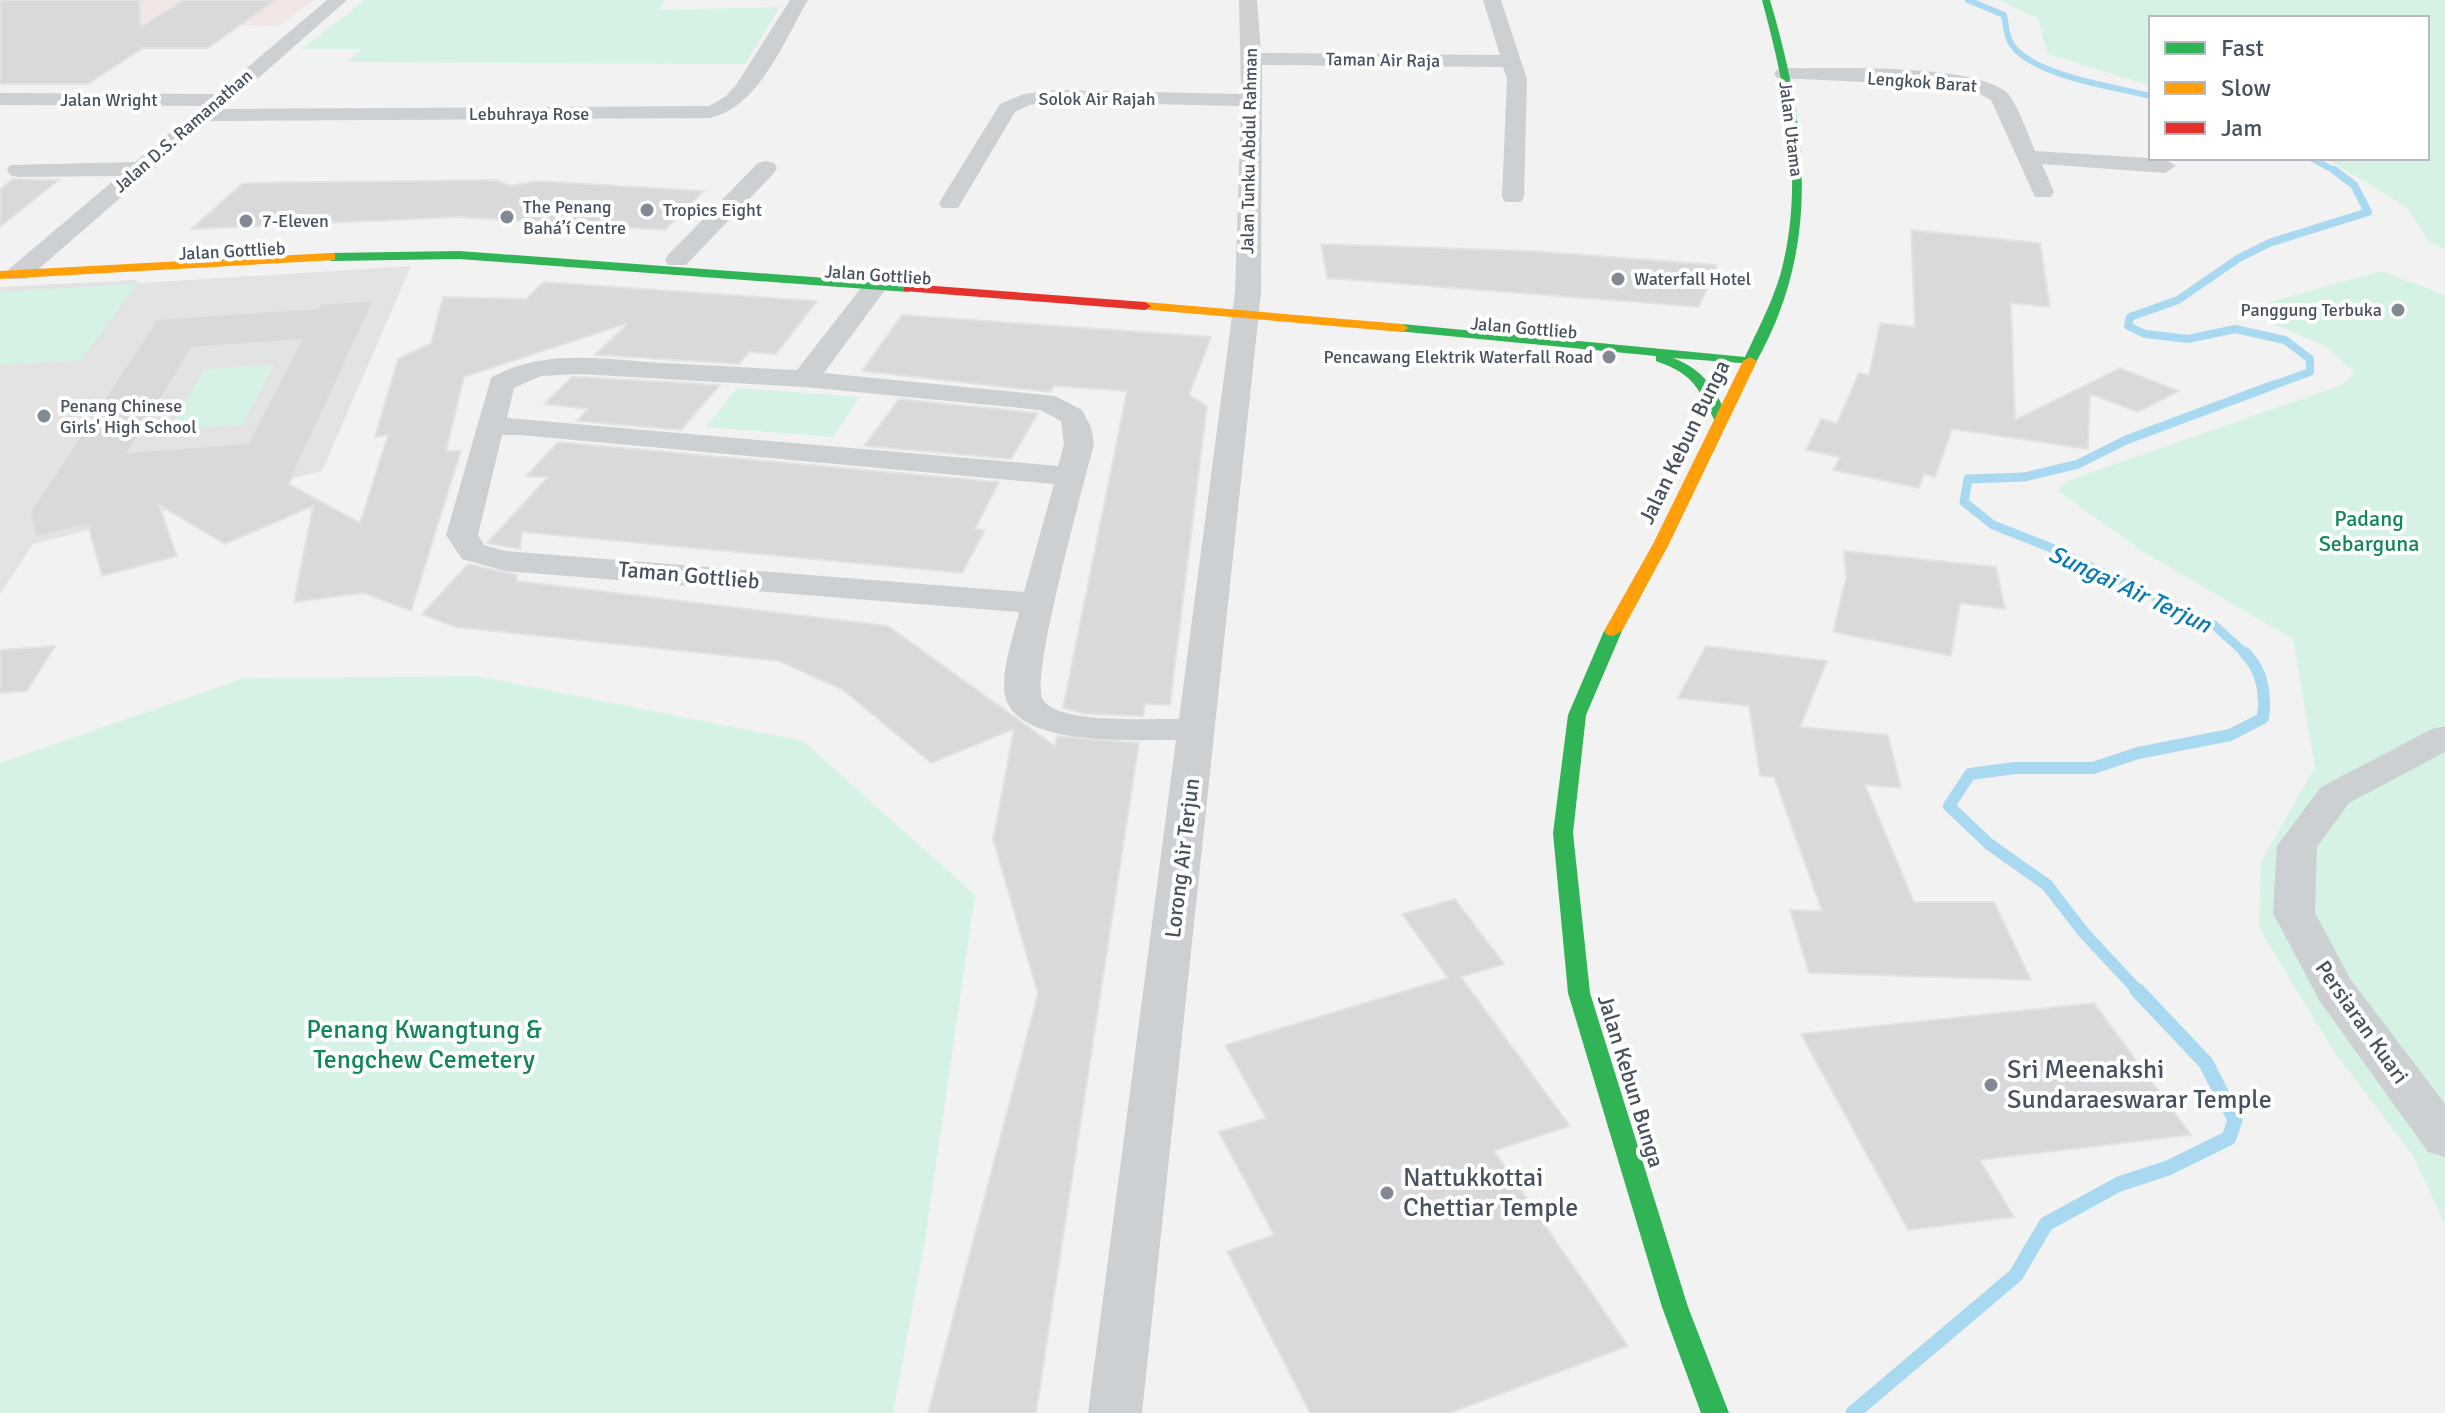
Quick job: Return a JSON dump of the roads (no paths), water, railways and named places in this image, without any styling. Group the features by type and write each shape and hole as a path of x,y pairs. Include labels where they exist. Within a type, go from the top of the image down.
{"main road":[{"name":"Jalan Utama","path":"1753,355 1787,269 1798,194 1796,153 1784,74 1777,35 1766,0"},
{"name":"Jalan Gottlieb","path":"12,269 431,243 677,260 880,281"},
{"name":"Jalan Gottlieb","path":"12,269 423,254 880,281 1245,308 1658,340 1753,355"},
{"name":"Jalan Gottlieb","path":"1245,308 1614,348 1753,355"},
{"path":"1746,324 1769,314"},
{"path":"1658,340 1697,337"},
{"path":"1614,348 1665,359 1697,372 1713,392 1721,420"},
{"name":"Jalan Kebun Bunga","path":"1712,1407 1675,1307 1579,993 1563,833 1577,715 1614,630 1661,544 1753,355"}],"street":[{"name":"Jalan D.S. Ramanathan","path":"12,269 139,169 338,0"},
{"name":"Lebuhraya Rose","path":"210,108 712,112 729,106 768,53 799,0"},
{"name":"Jalan Tunku Abdul Rahman","path":"1245,308 1252,59 1248,0"},
{"path":"1492,0 1517,79 1513,197"},
{"name":"Taman Air Raja","path":"1252,59 1513,61"},
{"name":"Lengkok Barat","path":"1784,74 1961,81 1981,85 2000,96 2043,192"},
{"name":"Solok Air Rajah","path":"950,203 1007,108 1014,104 1055,96 1168,90 1251,100"},
{"name":"Jalan Wright","path":"0,99 210,108"},
{"path":"2027,157 2165,166"},
{"path":"677,260 766,168"},
{"path":"18,170 139,169"},
{"path":"805,379 880,281"},
{"name":"Lorong Air Terjun","path":"1115,1413 1198,730 1245,308"},
{"name":"Taman Gottlieb","path":"1038,603 485,558 470,552 462,535 501,384 518,374 540,368 579,366 805,379 1045,402 1067,411 1078,423 1079,444 1038,603 1021,686 1027,706 1049,721 1079,727 1198,730"},
{"path":"490,427 520,426 1070,476"},
{"name":"Persiaran Kuari","path":"2445,737 2335,795 2297,846 2294,913 2334,989 2445,1139"}],"waterway":[{"name":"Sungai Air Terjun","path":"1968,0 2004,15 2012,45 2038,65 2076,79 2149,96"},
{"name":"Sungai Air Terjun","path":"2315,160 2336,171"},
{"name":"Sungai Air Terjun","path":"2271,386 2310,372 2310,359 2285,340 2235,329 2188,339 2145,334 2128,326 2130,317 2178,300 2239,258 2269,243 2368,212 2354,185 2336,171"},
{"name":"Sungai Air Terjun","path":"2246,654 2214,625 2049,547 1993,525 1964,502 1968,479 2024,477 2078,464 2126,440 2276,384"},
{"name":"Sungai Air Terjun","path":"2139,992 2084,933 2047,885 1989,844 1949,806 1970,774 2015,768 2093,768 2138,753 2230,735 2263,718 2262,683 2256,667 2246,654"},
{"name":"Sungai Air Terjun","path":"1853,1413 2016,1275 2046,1224 2119,1184 2168,1168 2229,1138 2235,1120 2206,1063 2137,990"}],"place":[{"name":"Tropics Eight","path":"647,210"},
{"name":"The Penang Bahá’í Centre","path":"507,217"},
{"name":"7-Eleven","path":"246,221"},
{"name":"Waterfall Hotel","path":"1618,279"},
{"name":"Panggung Terbuka","path":"2398,310"},
{"name":"Pencawang Elektrik Waterfall Road","path":"1609,357"},
{"name":"Penang Chinese Girls' High School","path":"44,416"},
{"name":"Sri Meenakshi Sundaraeswarar Temple","path":"1991,1085"},
{"name":"Nattukkottai Chettiar Temple","path":"1387,1193"}],"park label":[{"name":"Padang Sebarguna","path":"2369,530"},
{"name":"Penang Kwangtung & Tengchew Cemetery","path":"424,1045"}]}
